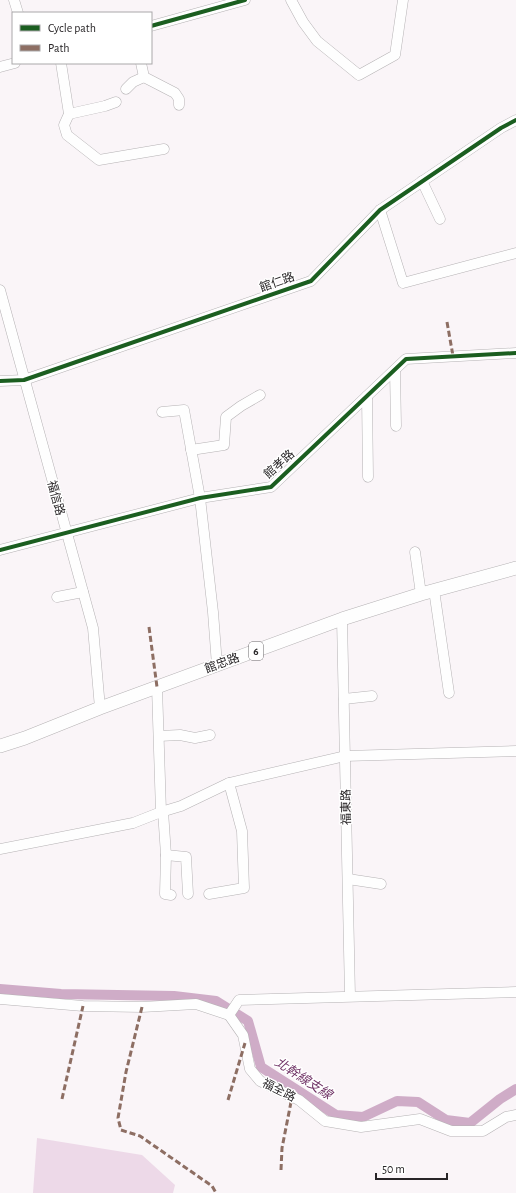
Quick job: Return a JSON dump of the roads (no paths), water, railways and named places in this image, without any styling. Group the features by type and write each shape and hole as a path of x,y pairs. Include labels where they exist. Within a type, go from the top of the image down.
{"main road":[{"name":"館忠路","path":"0,746 25,738 100,708 342,619 434,590 516,568"}],"street":[{"path":"14,0 18,12"},
{"path":"152,26 245,0"},
{"path":"292,0 303,22 317,41 359,75 395,55 403,0"},
{"path":"0,67 12,64"},
{"path":"61,64 70,114 64,125 67,135 99,160 164,149"},
{"path":"141,64 144,78"},
{"path":"126,89 133,82 144,78 175,93 179,99 179,105"},
{"path":"70,114 116,102"},
{"name":"館仁路","path":"0,381 24,380 311,281 380,210 501,128 516,120"},
{"path":"422,181 440,219"},
{"path":"380,210 403,283 516,253"},
{"name":"福信路","path":"0,290 93,628 100,708"},
{"name":"館孝路","path":"0,550 200,498 271,487 406,359 516,353"},
{"path":"395,370 396,426"},
{"path":"191,450 224,445 226,417 260,395"},
{"path":"367,396 368,477"},
{"path":"162,412 184,410 200,498 213,612 217,665"},
{"path":"415,552 421,594"},
{"path":"434,590 449,693"},
{"path":"57,597 83,592"},
{"name":"福東路","path":"342,619 350,996"},
{"path":"157,687 162,811 166,855 165,894 171,895"},
{"path":"344,699 372,696"},
{"path":"159,736 180,735 195,738 210,735"},
{"path":"0,849 133,823 162,811 180,806 229,783 345,756 516,751"},
{"path":"209,894 244,888 242,831 229,783"},
{"path":"166,855 186,857 188,894"},
{"path":"348,879 381,884"},
{"path":"0,999 83,1006 142,1007 196,1004 229,1015 239,1000 516,992"},
{"name":"福全路","path":"229,1015 243,1036 250,1069 260,1081 299,1100 325,1120 361,1127 420,1120 451,1131 483,1131 506,1117 516,1115"}],"waterway":[{"name":"北幹線支線","path":"0,989 61,994 174,996 216,1001 248,1021 261,1067 336,1115 363,1117 397,1101 418,1102 446,1120 470,1123 500,1099 516,1089"}]}
